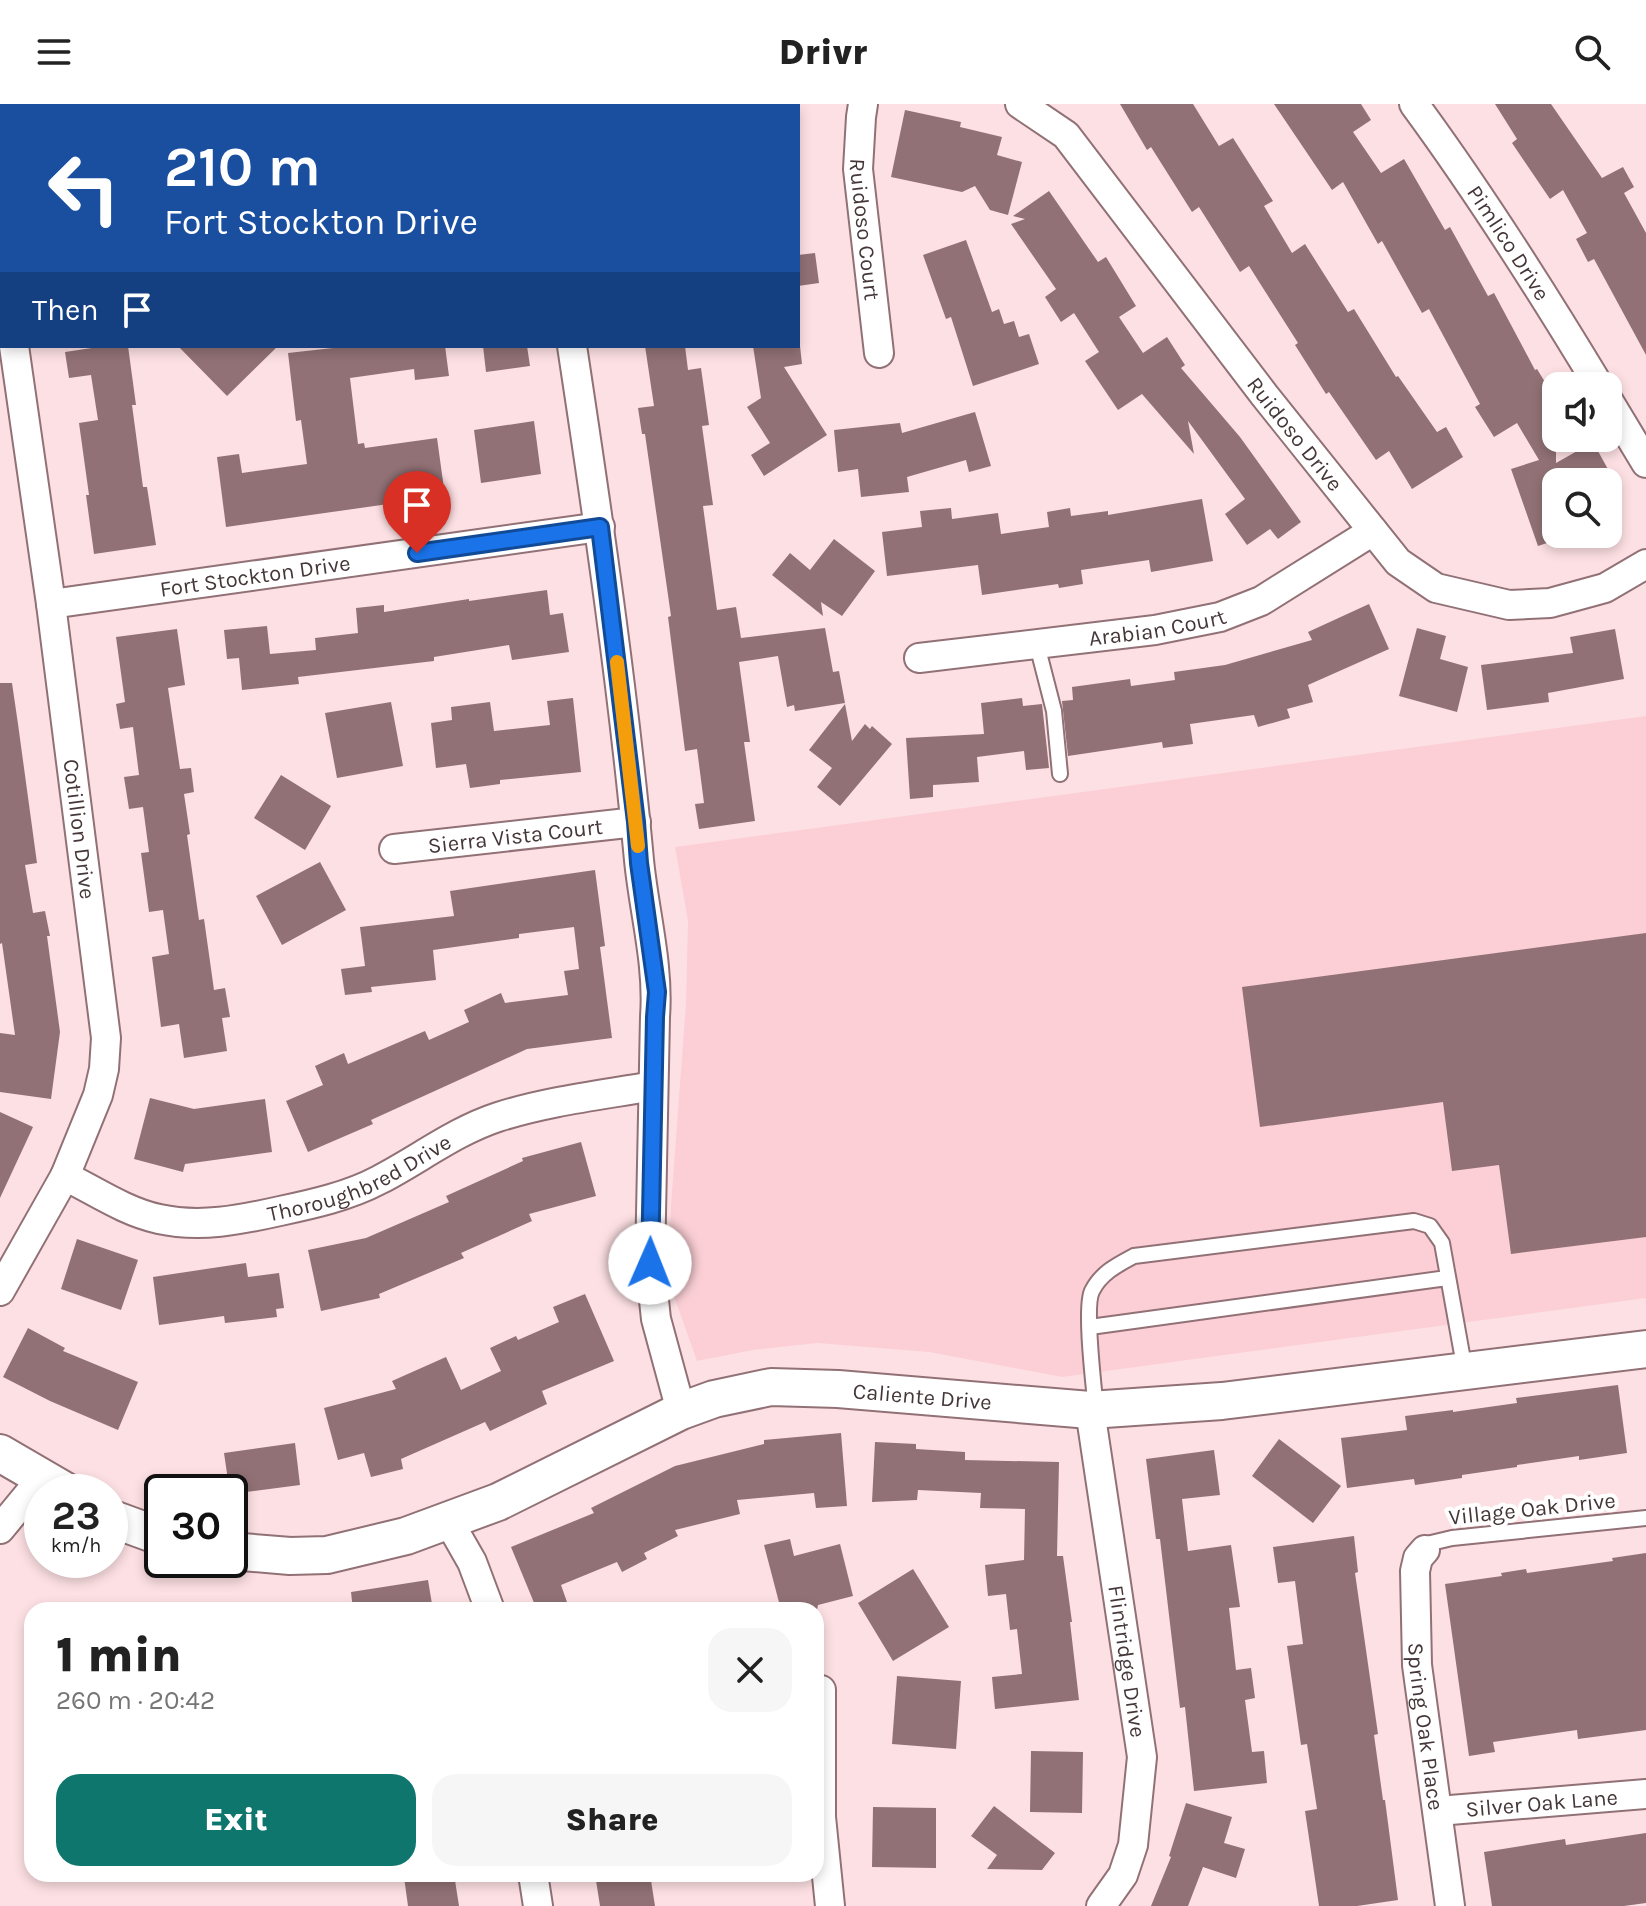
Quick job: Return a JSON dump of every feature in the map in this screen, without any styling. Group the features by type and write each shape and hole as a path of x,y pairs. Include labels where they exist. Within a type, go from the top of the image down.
{"street":[{"name":"Ruidoso Court","path":"863,104 858,169 879,353"},
{"name":"Ruidoso Drive","path":"1020,104 1066,135 1265,396 1398,562 1436,588 1509,605 1550,603 1605,588 1646,564"},
{"name":"Pimlico Drive","path":"1414,104 1456,161 1591,372"},
{"name":"Cotillion Drive","path":"0,1291 65,1176 98,1095 106,1038 51,604 14,348"},
{"path":"572,348 600,527 657,992 650,1263 656,1319 681,1411"},
{"path":"1622,423 1646,463"},
{"name":"Fort Stockton Drive","path":"51,604 600,527"},
{"name":"Arabian Court","path":"919,658 1155,630 1220,617 1261,601 1373,531"},
{"name":"Sierra Vista Court","path":"394,849 636,822"},
{"name":"Thoroughbred Drive","path":"65,1176 157,1219 189,1223 230,1222 320,1203 376,1182 466,1131 496,1118 537,1107 653,1086"},
{"name":"Caliente Drive","path":"248,1552 327,1555 406,1536 498,1502 681,1411 714,1399 771,1387 838,1389 1093,1410 1222,1401 1646,1349"},
{"name":"Flintridge Drive","path":"1093,1410 1142,1757 1133,1845 1123,1875 1101,1906"},
{"path":"0,1453 36,1474"},
{"path":"0,1529 24,1510"},
{"path":"448,1520 472,1562 487,1602"},
{"name":"Spring Oak Place","path":"1425,1550 1418,1558 1415,1571 1417,1665 1450,1906"},
{"name":"Silver Oak Lane","path":"1438,1811 1646,1794"},
{"path":"824,1847 830,1906"},
{"path":"534,1882 538,1906"}],"lane":[{"path":"1037,645 1054,711 1060,774"},
{"path":"1093,1410 1090,1294 1099,1279 1114,1266 1134,1256 1414,1221 1430,1226 1442,1243 1465,1371"},
{"path":"1090,1327 1447,1278"},
{"name":"Village Oak Drive","path":"1425,1550 1431,1543 1452,1538 1646,1518"}],"shaded area":[{"path":"1646,716 1646,1298 1062,1377 929,1352 817,1343 753,1350 697,1361 669,1282 688,921 675,847"}],"building":[{"path":"1120,104 1193,104 1219,146 1233,138 1273,201 1264,206 1292,253 1305,244 1348,312 1354,309 1396,377 1437,432 1446,427 1463,457 1412,489 1389,451 1376,460 1329,392 1326,394 1249,266 1240,272 1199,207 1192,212 1151,147 1147,150"},
{"path":"1274,104 1361,104 1371,120 1353,132 1381,173 1404,159 1445,230 1450,227 1488,296 1494,293 1535,370 1542,377 1542,452 1556,452 1556,463 1575,452 1598,452 1607,468 1542,468 1542,545 1538,546 1511,469 1539,460 1517,423 1494,437 1475,407 1480,404 1429,309 1422,313 1382,241 1378,244 1343,182 1332,190"},
{"path":"1495,104 1551,104 1602,178 1623,167 1634,187 1624,193 1646,233 1646,355 1594,259 1588,262 1576,239 1587,233 1563,190 1550,199 1512,143 1517,139"},
{"path":"905,110 961,122 960,127 1002,137 997,155 1022,162 1008,215 990,210 975,186 962,192 891,177"},
{"path":"1049,191 1098,262 1106,257 1136,306 1119,317 1143,353 1167,337 1185,365 1181,368 1240,437 1301,522 1278,539 1270,529 1247,545 1225,514 1245,499 1188,421 1194,454 1142,394 1118,410 1085,361 1099,352 1074,313 1061,322 1045,297 1056,289 1011,224 1025,219 1013,216"},
{"path":"966,240 992,312 999,309 1004,324 1014,321 1019,337 1029,334 1039,364 973,386 951,317 946,319 923,255"},
{"path":"815,253 819,283 800,286 800,255"},
{"path":"800,346 802,364 784,367 827,435 764,476 751,455 770,443 747,407 761,398 753,348"},
{"path":"128,348 143,487 147,487 156,545 94,554 79,423 98,420 91,375 69,378 65,352"},
{"path":"180,348 276,348 227,396"},
{"path":"333,348 445,348 449,376 415,380 414,369 350,378 358,444 364,443 365,448 437,438 445,496 226,527 217,457 239,454 242,473 307,464 301,420 296,421 288,353"},
{"path":"483,348 527,348 530,366 486,372"},
{"path":"645,348 685,348 688,370 701,368 709,425 702,426 713,505 703,506 717,610 736,607 741,638 825,628 833,672 839,671 845,703 795,711 794,705 787,707 778,656 739,662 750,742 744,742 755,821 699,829 695,804 704,803 697,749 685,751 668,617 671,616 645,434 642,434 638,408 654,406"},
{"path":"975,412 991,466 969,472 966,460 907,477 909,492 861,497 858,469 838,472 834,430 900,423 902,433"},
{"path":"534,421 541,474 481,483 474,430"},
{"path":"1202,499 1213,561 1151,572 1149,560 1081,570 1083,584 1059,588 1058,584 982,595 978,565 887,576 882,532 922,527 920,511 951,508 952,519 998,513 1001,534 1049,527 1047,512 1070,508 1071,516 1108,511 1108,515"},
{"path":"834,539 875,571 842,616 821,602 823,616 772,575 790,553 810,570"},
{"path":"547,590 550,615 563,613 569,652 512,660 509,645 434,657 434,661 298,677 299,684 242,690 239,658 227,659 224,630 267,626 270,654 316,650 315,638 358,633 356,608 384,605 384,612"},
{"path":"1369,604 1389,649 1308,685 1313,702 1287,709 1290,718 1258,727 1254,715 1190,724 1193,744 1163,748 1162,742 1068,756 1062,701 1073,700 1072,687 1130,679 1131,686 1175,680 1174,672 1225,665 1312,640 1308,632"},
{"path":"1417,628 1446,636 1440,659 1468,667 1457,712 1399,696"},
{"path":"177,629 185,685 168,688 180,769 191,768 194,792 184,794 190,834 187,835 199,920 204,919 214,990 225,988 230,1017 222,1018 227,1051 184,1058 179,1024 161,1027 152,957 169,954 163,910 149,912 141,853 149,852 143,807 129,809 124,777 139,775 133,727 120,729 116,704 125,702 116,637"},
{"path":"1615,629 1624,679 1548,693 1549,702 1487,710 1481,665 1573,653 1570,637"},
{"path":"0,683 12,683 18,724 37,863 25,865 33,913 45,911 50,936 47,936 60,1032 51,1099 0,1092 0,1033 15,1035 0,944"},
{"path":"573,698 581,772 500,780 500,784 470,788 466,764 436,768 431,723 452,720 451,707 490,702 494,731 550,725 547,701"},
{"path":"1022,698 1023,706 1042,704 1049,768 1026,770 1024,751 977,757 979,782 933,785 933,797 910,799 906,738 984,734 981,703"},
{"path":"391,702 403,766 337,778 325,713"},
{"path":"845,704 852,741 865,724 870,729 872,726 892,744 840,806 817,787 832,768 809,750"},
{"path":"281,775 331,806 305,850 254,818"},
{"path":"320,862 346,910 282,945 256,896"},
{"path":"595,870 605,946 600,947 612,1038 527,1049 308,1152 286,1101 323,1085 315,1066 344,1053 348,1064 425,1031 429,1040 469,1022 464,1010 501,993 505,1003 568,995 564,971 579,969 574,927 433,950 436,980 371,987 372,992 345,995 341,969 365,966 360,927 454,916 450,891"},
{"path":"1646,933 1646,1237 1511,1254 1499,1165 1452,1171 1443,1102 1260,1127 1242,987"},
{"path":"150,1098 194,1109 265,1099 272,1152 185,1164 183,1172 134,1159"},
{"path":"0,1112 33,1127 0,1198"},
{"path":"581,1142 596,1196 529,1214 532,1221 461,1253 464,1258 379,1294 380,1298 321,1311 308,1250 366,1238 449,1202 446,1196 523,1161 522,1158"},
{"path":"77,1239 138,1260 121,1310 61,1289"},
{"path":"246,1263 248,1277 279,1273 284,1308 276,1309 277,1317 225,1323 224,1316 159,1325 153,1277"},
{"path":"585,1294 614,1361 542,1391 547,1404 490,1431 485,1422 401,1459 403,1469 371,1477 364,1453 338,1460 324,1408 396,1389 392,1381 446,1357 461,1390 501,1371 490,1348 559,1322 553,1307"},
{"path":"28,1328 65,1348 63,1351 138,1382 118,1430 3,1377"},
{"path":"1618,1385 1627,1453 1517,1465 1415,1485 1414,1479 1347,1488 1341,1438 1407,1430 1405,1416 1517,1403 1516,1398"},
{"path":"841,1433 847,1506 816,1508 814,1493 737,1500 740,1514 675,1530 678,1536 644,1553 647,1559 622,1572 617,1562 561,1585 567,1602 534,1602 511,1547 594,1513 591,1508 675,1466 764,1444 764,1440"},
{"path":"1279,1439 1341,1486 1313,1523 1252,1476"},
{"path":"875,1442 916,1444 916,1449 965,1452 965,1460 1059,1462 1057,1556 1063,1556 1079,1700 995,1709 992,1677 1022,1674 1017,1629 1010,1630 1006,1594 988,1596 985,1565 1024,1560 1025,1509 980,1508 981,1493 918,1490 917,1500 872,1502"},
{"path":"295,1443 300,1485 248,1492 248,1474 227,1474 224,1453"},
{"path":"1214,1450 1220,1495 1182,1499 1188,1551 1231,1545 1240,1607 1229,1608 1236,1670 1251,1668 1255,1698 1245,1700 1252,1752 1264,1751 1267,1783 1194,1791 1185,1707 1180,1708 1160,1539 1156,1539 1146,1459"},
{"path":"1354,1536 1358,1572 1355,1573 1378,1734 1374,1735 1398,1900 1357,1906 1319,1906 1305,1811 1317,1809 1307,1744 1301,1745 1287,1646 1303,1644 1295,1581 1278,1583 1273,1547"},
{"path":"790,1539 794,1556 840,1544 853,1596 824,1603 779,1602 764,1545"},
{"path":"1646,1553 1646,1730 1578,1739 1577,1730 1493,1742 1495,1752 1469,1756 1445,1584 1502,1576 1501,1573 1526,1569 1527,1573 1613,1561 1612,1558"},
{"path":"913,1569 949,1627 893,1661 858,1603"},
{"path":"428,1580 432,1602 352,1602 351,1592"},
{"path":"897,1676 961,1681 956,1749 892,1744"},
{"path":"1031,1751 1083,1752 1082,1813 1030,1812"},
{"path":"1186,1803 1232,1817 1224,1843 1245,1849 1236,1878 1203,1867 1188,1906 1151,1906 1171,1857"},
{"path":"994,1806 1055,1853 1042,1870 987,1869 997,1855 971,1836"},
{"path":"873,1807 936,1808 936,1868 872,1867"},
{"path":"1646,1833 1646,1903 1624,1906 1492,1906 1484,1852 1565,1839 1566,1845"},
{"path":"405,1882 455,1882 459,1906 408,1906"},
{"path":"596,1882 651,1882 655,1906 600,1906"}],"slow traffic":[{"path":"617,662 638,846"}],"route":[{"path":"417,553 600,527 657,992 650,1263"}]}
